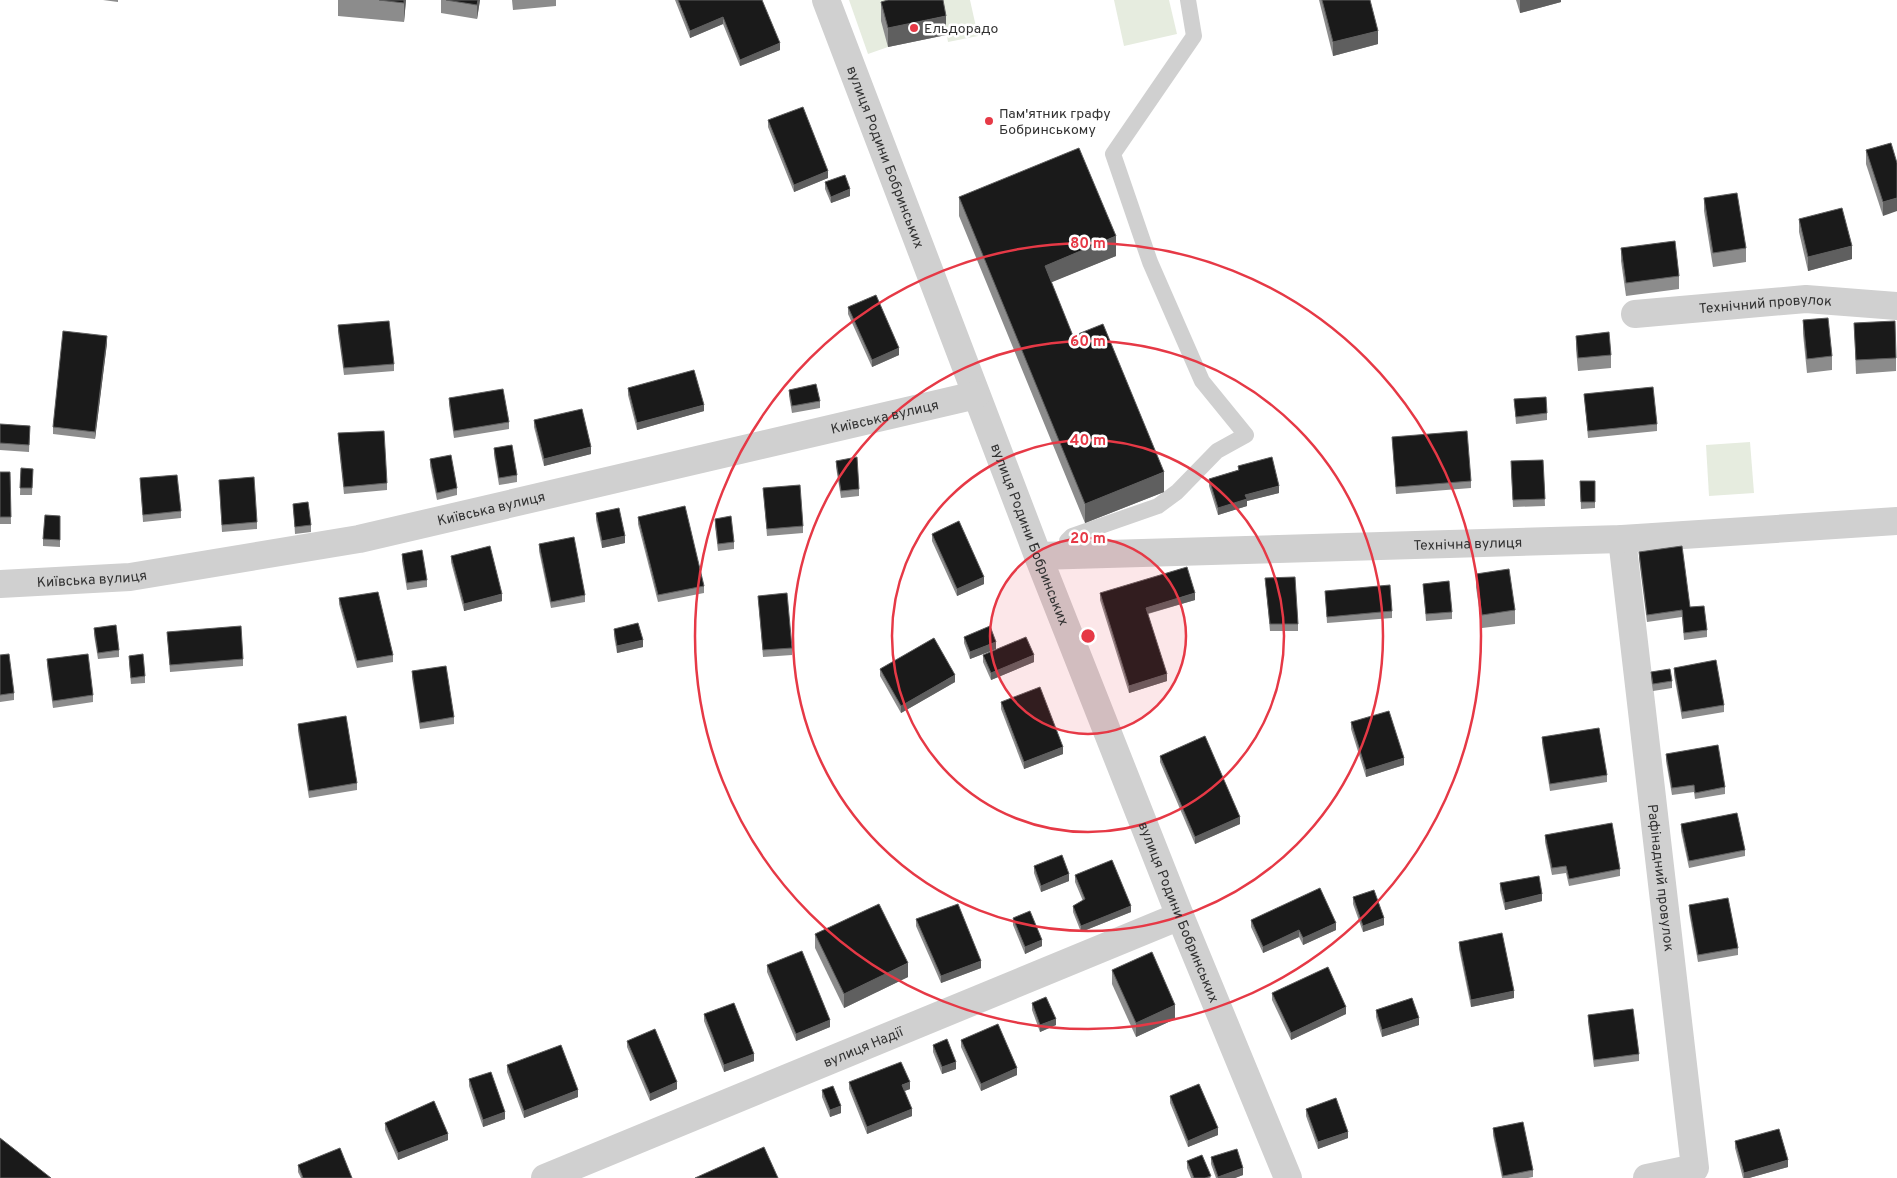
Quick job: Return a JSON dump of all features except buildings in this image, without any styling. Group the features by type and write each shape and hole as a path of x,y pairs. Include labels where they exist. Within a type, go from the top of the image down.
{"street":[{"name":"вулиця Родини Бобринських","path":"826,0 1038,556 1180,916 1288,1178"},
{"name":"Технічний провулок","path":"1635,314 1806,299 1897,306"},
{"name":"Київська вулиця","path":"0,584 130,577 359,539 976,395"},
{"name":"Технічна вулиця","path":"1038,556 1622,539 1897,521"},
{"name":"Рафінадний провулок","path":"1622,539 1695,1168 1647,1178"},
{"name":"вулиця Надії","path":"545,1178 1180,916"}],"lane":[{"path":"1068,555 1067,541 1072,536 1158,506 1177,492 1217,452 1246,435 1202,381 1150,262 1113,154 1194,36 1188,0"}],"shaded area":[{"path":"849,0 970,0 978,36 948,42 942,8 888,47 868,54"},
{"path":"1114,0 1169,0 1177,34 1124,46"},
{"path":"1750,442 1754,493 1709,496 1706,445"}],"place":[{"name":"Ельдорадо","path":"914,28"},
{"name":"Пам'ятник графу Бобринському","path":"989,121"}]}
